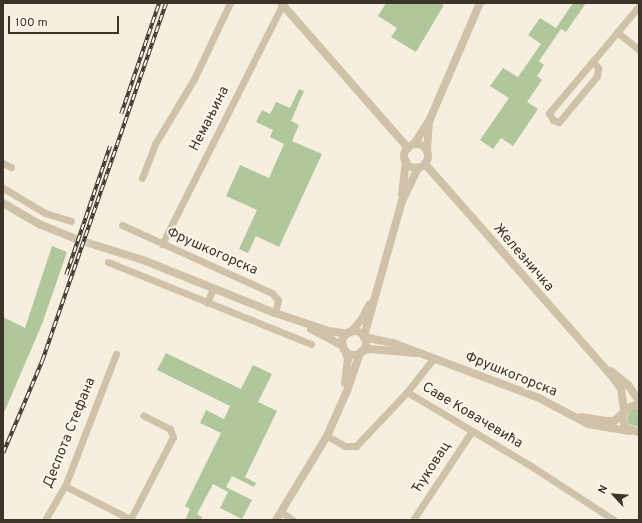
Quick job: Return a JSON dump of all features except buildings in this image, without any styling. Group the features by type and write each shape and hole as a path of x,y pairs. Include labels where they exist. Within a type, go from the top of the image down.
{"street":[{"path":"142,178 158,139 194,79 230,3"},
{"path":"276,520 327,436 361,352 366,346 364,337 373,298 402,201 406,162 405,154 430,119 480,3"},
{"path":"282,4 411,146"},
{"name":"Немањина","path":"162,244 282,4"},
{"path":"593,61 598,68 597,76 559,122 553,120 550,113 593,61 617,32 639,6"},
{"path":"617,32 639,50"},
{"path":"402,201 428,157 427,150 430,119"},
{"path":"411,146 421,145 427,150"},
{"path":"406,162 411,166 422,166"},
{"path":"3,163 11,167"},
{"name":"Железничка","path":"422,166 605,368 621,389 624,425 629,430"},
{"path":"3,188 45,213 71,221"},
{"path":"3,203 39,224 73,238"},
{"name":"Фрушкогорска","path":"122,225 272,293 278,300 275,313"},
{"path":"95,245 143,260 295,320 349,333 358,332 364,337"},
{"path":"108,262 311,344"},
{"path":"207,303 213,288"},
{"path":"341,403 347,370 343,339 362,319 373,298"},
{"path":"295,320 354,354 361,352"},
{"name":"Фрушкогорска","path":"364,337 393,343 416,353 539,398 596,426 639,432"},
{"name":"Фрушкогорска","path":"361,352 370,349 416,353"},
{"name":"Деспота Стефана","path":"46,520 65,486 116,354"},
{"path":"407,392 433,359"},
{"name":"Железничка","path":"605,368 628,385 639,401"},
{"name":"Саве Ковачевића","path":"327,436 345,446 356,446 407,392 614,520"},
{"name":"Фрушкогорска","path":"573,415 605,422 614,421 630,405 639,404"},
{"path":"65,486 130,520 174,434 170,429 143,415"},
{"name":"Ћуковац","path":"413,520 472,431"},
{"path":"281,512 293,520"}],"green space":[{"path":"386,3 440,3 444,5 416,52 391,37 397,28 378,16"},
{"path":"573,3 586,3 566,32 561,29 539,61 544,65 537,76 542,80 527,102 538,109 513,146 501,138 493,149 480,140 509,98 490,86 503,68 518,77 541,44 528,35 540,18 556,28"},
{"path":"299,89 304,91 291,121 299,125 292,141 322,154 279,247 256,236 248,253 239,249 257,210 226,196 240,165 269,178 284,144 270,137 273,130 256,122 262,110 270,114 276,102 290,108"},
{"path":"52,246 67,252 42,324 3,415 3,317 25,328"},
{"path":"166,353 241,389 253,365 272,374 258,402 277,411 245,477 256,483 254,487 232,476 226,487 252,500 242,519 220,508 228,492 213,484 197,514 202,517 201,520 185,520 190,509 185,506 221,433 200,423 206,410 224,419 230,406 157,370"},
{"path":"639,409 638,427 629,424 627,418 630,411"}],"tunnel":[{"path":"73,238 95,245"}],"railway":[{"path":"121,114 159,3"},
{"path":"3,453 42,361 166,3"},
{"path":"66,275 110,146"}]}
